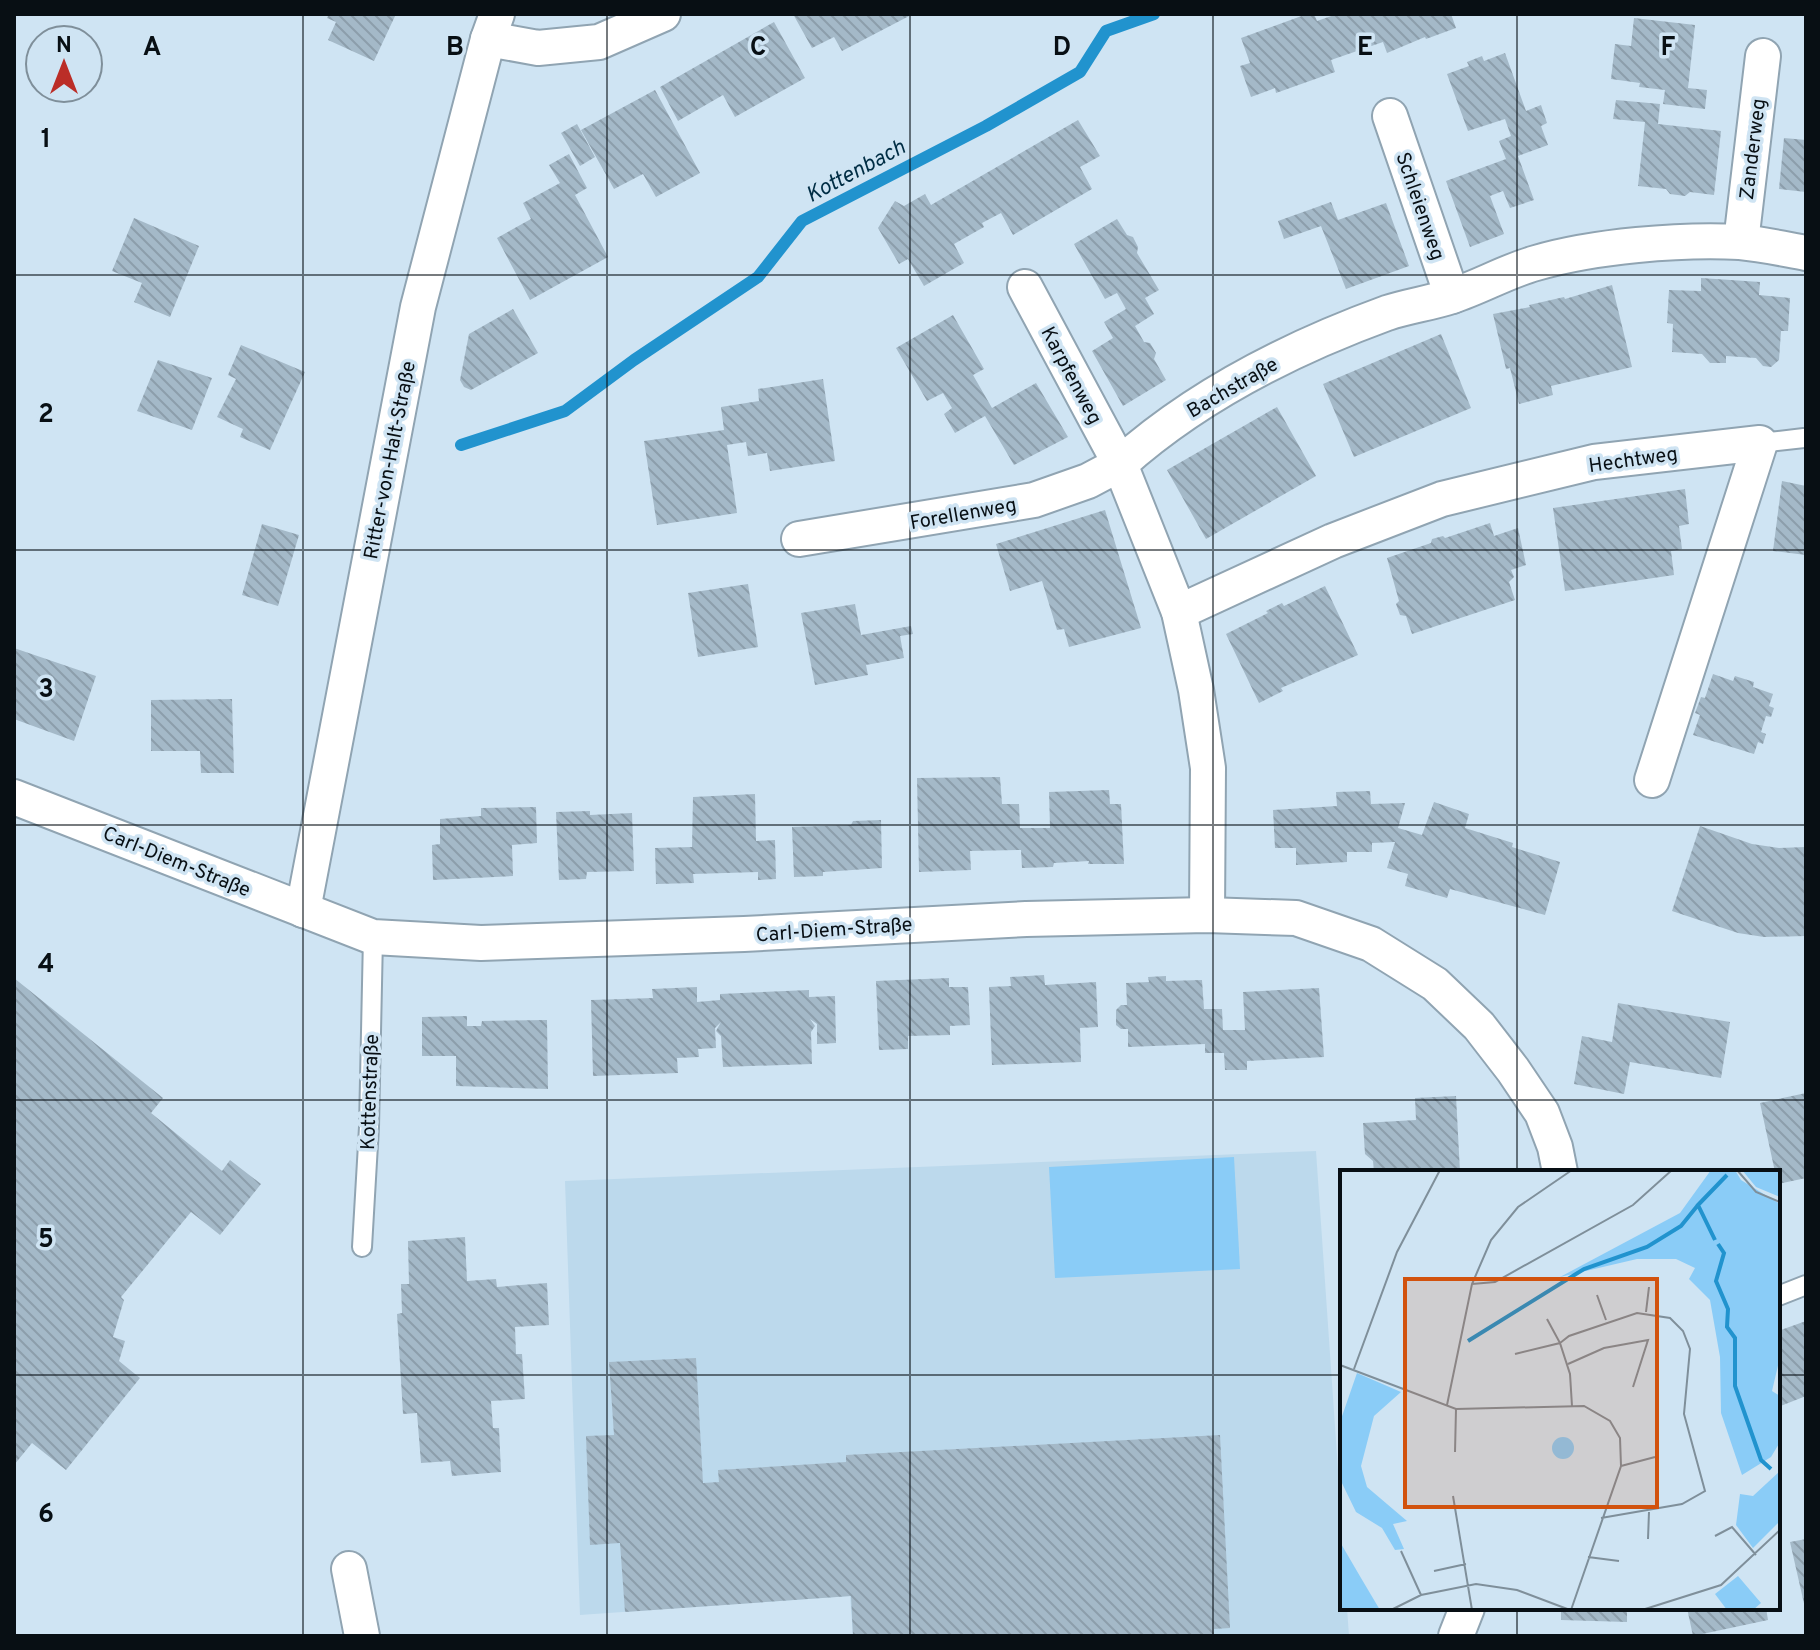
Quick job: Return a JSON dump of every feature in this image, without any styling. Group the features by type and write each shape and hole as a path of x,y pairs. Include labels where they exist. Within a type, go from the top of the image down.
{"street":[{"path":"492,27 538,48 599,42 663,14"},
{"name":"Ritter-von-Halt-Straße","path":"303,910 418,307 492,27"},
{"name":"Zanderweg","path":"1741,242 1763,56"},
{"name":"Schleienweg","path":"1390,116 1452,296"},
{"name":"Bachstraße","path":"1120,464 1145,442 1228,384 1296,350 1389,312 1452,296 1536,263 1597,251 1675,243 1741,242 1806,253"},
{"name":"Karpfenweg","path":"1025,287 1120,464"},
{"path":"1652,780 1760,443"},
{"name":"Hechtweg","path":"1179,612 1333,541 1442,499 1594,462 1760,443"},
{"path":"1120,464 1179,612 1196,690 1208,768 1207,915"},
{"name":"Forellenweg","path":"799,539 1034,500 1088,481 1120,464"},
{"name":"Carl-Diem-Straße","path":"14,797 373,937 481,943 744,934 1011,920 1207,915 1296,918 1371,944 1435,984 1479,1026 1542,1113 1560,1170"},
{"path":"349,1569 362,1636"},
{"path":"1456,1636 1466,1610"}],"lane":[{"path":"1760,443 1804,438"},
{"name":"Kottenstraße","path":"362,1247 369,1127 373,937"},
{"path":"1780,1295 1806,1285"}],"shaded area":[{"path":"1316,1151 1340,1499 1340,1610 1347,1610 1349,1636 853,1636 850,1596 580,1615 565,1181"},
{"path":"1234,1157 1240,1269 1055,1278 1049,1167"}],"building":[{"path":"329,14 396,14 374,61 328,40 336,22 327,18"},
{"path":"793,14 913,14 842,51 834,37 812,48"},
{"path":"1314,14 1317,21 1337,14 1451,14 1456,28 1387,53 1383,42 1331,60 1335,72 1276,93 1275,88 1251,97 1240,66 1250,63 1241,38"},
{"path":"1634,18 1695,25 1688,88 1707,90 1705,109 1663,104 1665,90 1611,79 1615,44 1631,46"},
{"path":"774,22 805,78 735,117 723,95 678,121 660,87"},
{"path":"1505,53 1526,111 1541,105 1547,123 1541,126 1548,145 1518,156 1534,200 1510,208 1503,191 1490,196 1504,234 1470,247 1446,181 1506,159 1499,141 1511,136 1505,119 1468,131 1447,74 1469,66 1467,62 1482,56 1484,61"},
{"path":"655,90 700,173 656,197 643,174 614,189 581,130"},
{"path":"1616,100 1660,104 1658,124 1721,131 1714,195 1690,192 1685,196 1670,194 1666,189 1638,186 1645,122 1613,119"},
{"path":"1078,120 1100,156 1080,167 1092,189 1013,235 1001,213 982,223 984,227 954,244 964,263 924,286 908,259 899,264 878,228 895,201 904,206 925,194 931,205"},
{"path":"577,124 595,157 580,166 561,133"},
{"path":"1784,138 1806,140 1806,192 1779,189"},
{"path":"569,154 587,188 575,195 608,257 530,300 497,238 531,219 523,203 560,183 549,165"},
{"path":"1331,202 1338,220 1386,203 1409,266 1346,289 1321,226 1284,239 1278,221"},
{"path":"134,218 199,246 170,317 134,302 142,283 112,271"},
{"path":"1117,219 1127,235 1133,237 1138,247 1137,253 1159,290 1145,298 1154,314 1135,326 1144,342 1150,343 1156,353 1154,359 1166,380 1123,406 1092,351 1113,338 1104,322 1126,309 1117,293 1105,299 1074,244"},
{"path":"1701,278 1760,282 1759,295 1790,298 1788,331 1781,331 1779,360 1771,367 1763,366 1756,358 1726,356 1726,363 1710,363 1702,354 1672,352 1673,324 1667,323 1669,290 1701,291"},
{"path":"1612,285 1632,367 1551,386 1553,395 1519,404 1510,368 1506,369 1493,314 1565,299"},
{"path":"513,309 538,353 471,390 464,387 460,380 469,334"},
{"path":"953,315 984,369 973,375 992,408 1036,383 1068,437 1014,465 985,416 955,433 944,414 952,408 943,393 927,401 896,348"},
{"path":"1441,334 1471,408 1354,457 1323,384"},
{"path":"241,345 305,372 270,450 240,437 243,429 217,417 236,379 228,375"},
{"path":"158,360 212,378 192,430 137,411"},
{"path":"823,379 835,461 770,471 767,453 748,456 746,442 727,445 737,513 657,525 644,441 724,430 721,407 759,401 758,389"},
{"path":"1277,407 1316,476 1206,539 1167,470"},
{"path":"1782,481 1806,486 1806,555 1773,551"},
{"path":"1685,489 1689,524 1679,526 1682,549 1671,551 1674,575 1565,591 1553,508"},
{"path":"1105,510 1141,628 1069,647 1064,629 1057,630 1042,581 1010,591 996,544"},
{"path":"1490,523 1494,536 1518,528 1526,565 1511,570 1514,577 1509,582 1515,600 1412,634 1406,616 1400,615 1396,604 1399,601 1387,558 1431,543 1432,539 1445,538"},
{"path":"262,524 299,535 278,606 242,595"},
{"path":"748,584 758,647 698,657 688,593"},
{"path":"1325,586 1358,655 1281,688 1283,691 1259,703 1226,634 1282,603 1284,606"},
{"path":"855,604 861,635 911,626 913,634 900,636 904,658 866,665 868,675 815,685 801,613"},
{"path":"14,648 96,676 74,741 14,719"},
{"path":"1713,674 1733,681 1735,676 1754,682 1753,687 1773,694 1769,706 1774,708 1771,717 1766,716 1761,732 1766,734 1763,744 1758,742 1754,754 1693,735 1700,715 1695,713 1701,697 1705,698"},
{"path":"232,699 234,773 201,773 200,751 151,751 151,700"},
{"path":"1000,777 1002,804 1019,804 1020,828 1050,828 1049,792 1109,790 1110,804 1121,804 1124,864 1088,864 1089,861 1022,868 1021,850 970,851 971,870 919,872 917,778"},
{"path":"1370,791 1371,804 1405,803 1398,828 1422,835 1434,802 1469,814 1465,828 1560,862 1545,915 1450,889 1447,898 1405,886 1408,874 1387,868 1395,842 1372,843 1372,852 1347,852 1347,862 1296,865 1296,848 1275,848 1273,810 1337,806 1336,792"},
{"path":"755,794 756,841 775,840 776,879 758,880 758,872 693,874 694,883 656,884 655,848 692,847 693,797"},
{"path":"536,807 537,843 512,845 513,876 433,880 432,845 440,844 440,819 481,816 481,808"},
{"path":"590,811 590,815 632,813 634,871 587,872 586,879 559,880 556,812"},
{"path":"881,820 882,868 794,877 792,827 851,825 853,821"},
{"path":"1700,826 1752,844 1779,848 1806,847 1806,936 1764,937 1738,933 1672,911"},
{"path":"1044,975 1045,985 1096,982 1098,1027 1080,1028 1081,1062 992,1065 989,987 1011,986 1010,977"},
{"path":"1166,976 1166,981 1202,980 1204,1009 1222,1009 1223,1030 1245,1030 1243,992 1319,988 1324,1057 1247,1061 1247,1070 1225,1070 1224,1053 1205,1053 1205,1044 1128,1047 1128,1029 1116,1025 1116,1010 1121,1005 1127,1005 1126,983 1149,982 1148,977"},
{"path":"14,978 163,1098 151,1113 222,1171 230,1160 261,1184 220,1235 191,1212 121,1297 124,1300 113,1337 125,1341 119,1361 140,1378 66,1470 32,1443 14,1465"},
{"path":"949,978 949,987 968,987 970,1025 950,1026 950,1035 908,1036 908,1049 879,1050 876,981"},
{"path":"697,987 697,1002 720,1000 720,994 809,990 809,997 835,996 836,1043 817,1044 817,1024 810,1019 815,1026 811,1032 812,1064 723,1067 721,1036 716,1031 721,1022 715,1028 716,1048 698,1049 699,1057 677,1058 678,1073 593,1076 591,1000 653,998 652,989"},
{"path":"1618,1003 1730,1022 1721,1078 1630,1062 1624,1094 1574,1084 1582,1036 1612,1042"},
{"path":"467,1016 467,1026 481,1026 482,1021 547,1020 548,1089 456,1086 456,1056 422,1056 422,1017"},
{"path":"1806,1093 1806,1178 1780,1184 1780,1170 1775,1170 1760,1103"},
{"path":"1456,1096 1460,1170 1374,1170 1373,1161 1365,1154 1363,1123 1416,1120 1415,1098"},
{"path":"465,1237 467,1281 496,1279 497,1287 547,1283 549,1325 515,1327 516,1354 522,1354 525,1399 491,1401 493,1428 499,1428 501,1472 452,1476 450,1461 421,1463 417,1413 403,1414 397,1314 402,1313 401,1284 409,1284 408,1241"},
{"path":"1806,1321 1806,1396 1780,1406 1780,1330"},
{"path":"696,1358 703,1483 719,1482 718,1470 846,1462 846,1455 1220,1435 1230,1628 1214,1629 1214,1636 853,1636 851,1596 625,1612 620,1543 590,1545 586,1436 614,1435 609,1362"},
{"path":"1806,1539 1806,1608 1805,1608 1790,1542"},
{"path":"1561,1610 1627,1610 1627,1622 1561,1620"},
{"path":"1687,1610 1766,1610 1768,1620 1693,1636"}],"waterway":[{"name":"Kottenbach","path":"461,445 565,411 634,360 758,277 802,221 986,126 1080,72 1106,31 1154,14"}]}
